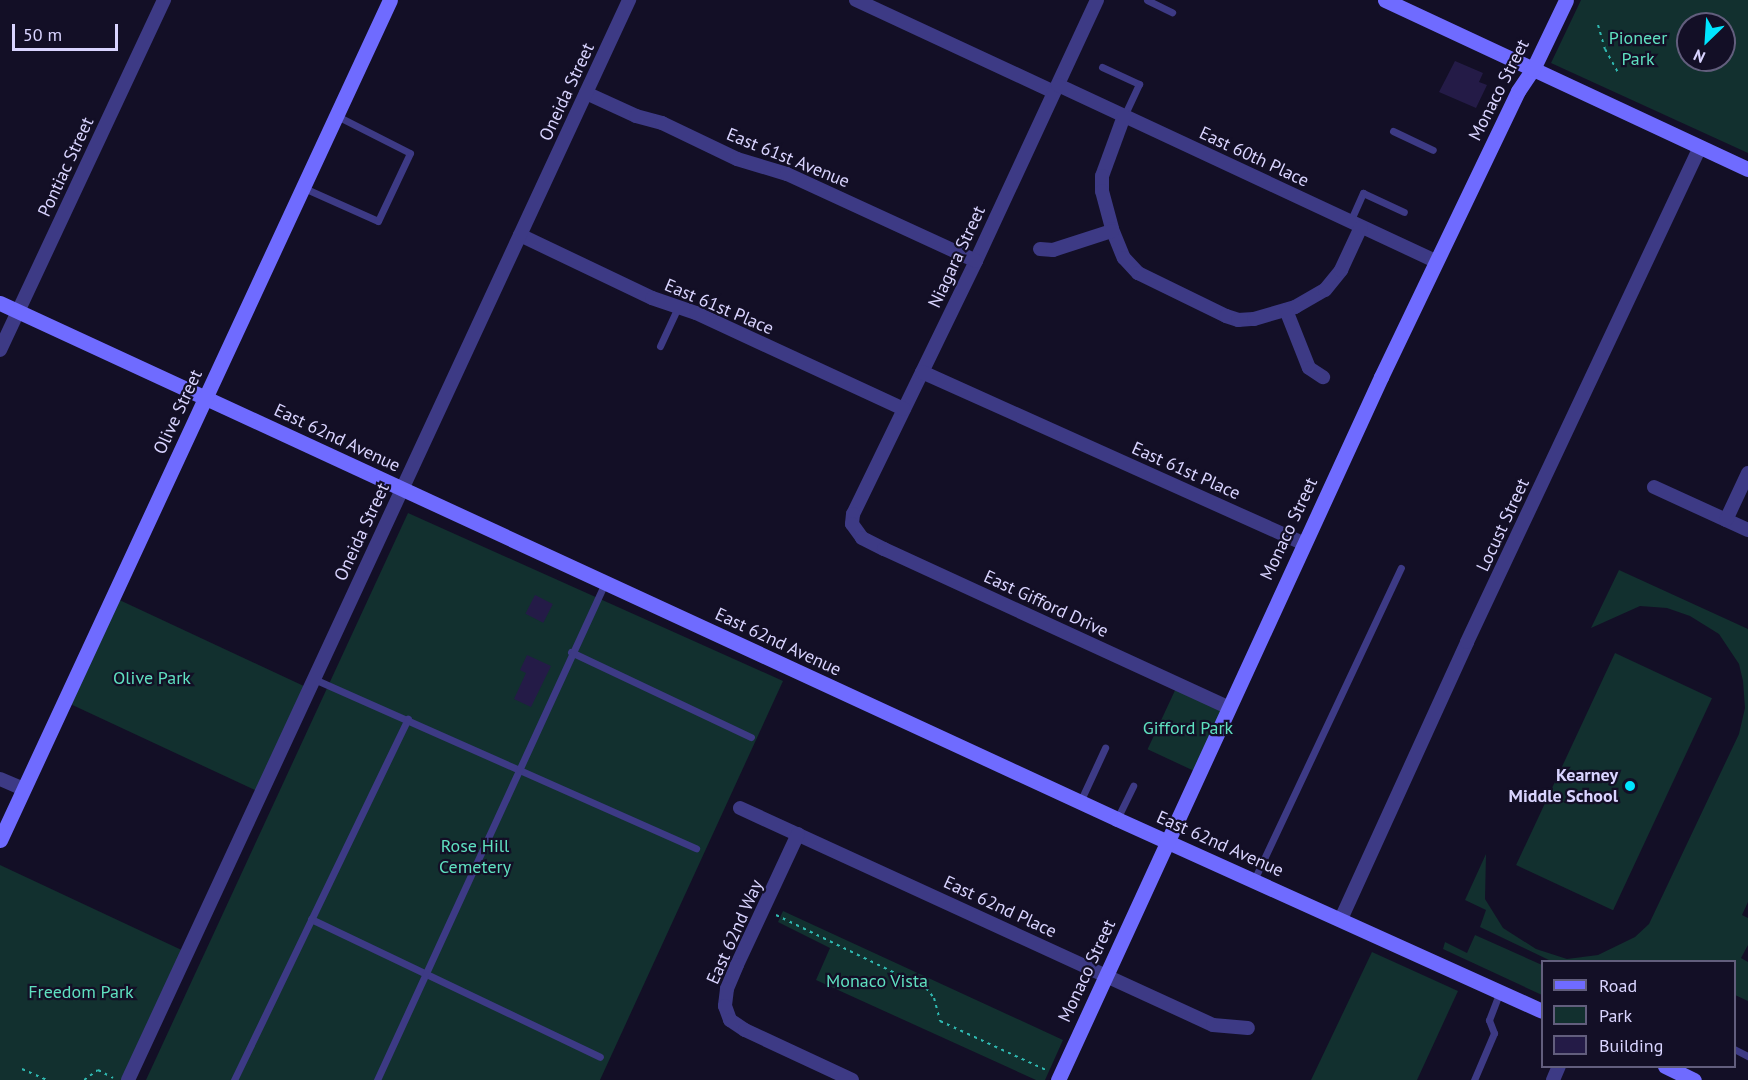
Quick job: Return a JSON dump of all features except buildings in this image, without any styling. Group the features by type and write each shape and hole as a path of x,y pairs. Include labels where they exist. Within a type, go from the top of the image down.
{"street":[{"name":"Pontiac Street","path":"0,350 164,0"},
{"name":"Olive Street","path":"0,840 390,0"},
{"name":"Oneida Street","path":"128,1080 630,0"},
{"name":"East 60th Place","path":"856,0 1124,116 1435,261"},
{"name":"Niagara Street","path":"854,528 853,514 976,261 1096,0"},
{"path":"1385,0 1748,169"},
{"name":"Monaco Street","path":"1059,1078 1435,261 1518,91 1533,69 1566,0"},
{"name":"East 61st Avenue","path":"586,93 636,116 662,123 737,159 787,174 976,261"},
{"path":"1124,116 1102,176 1102,191 1112,231 1124,258 1138,273 1226,316 1238,320 1254,319 1286,310 1325,291 1341,270 1356,224"},
{"name":"Locust Street","path":"1341,919 1467,642 1700,147"},
{"path":"1040,249 1053,250 1112,231"},
{"name":"East 61st Place","path":"520,235 652,298 678,307 904,409"},
{"name":"East 62nd Avenue","path":"0,303 1080,802 1541,1011"},
{"path":"1286,310 1309,368 1323,377"},
{"name":"East 61st Place","path":"922,372 1304,544"},
{"path":"1726,520 1748,473"},
{"path":"1654,487 1748,530"},
{"name":"East Gifford Drive","path":"854,528 862,538 884,549 1228,707"},
{"path":"0,779 23,789"},
{"name":"East 62nd Place","path":"740,808 1213,1025 1248,1028"},
{"name":"East 62nd Way","path":"798,834 727,989 725,1006 727,1014 745,1030 852,1080"},
{"path":"1669,1068 1694,1080"}],"lane":[{"path":"1147,0 1173,12"},
{"path":"1102,67 1139,84 1124,116"},
{"path":"304,188 378,221 410,153 337,116"},
{"path":"1393,131 1433,150"},
{"path":"1356,224 1363,193 1404,212"},
{"path":"660,346 678,307"},
{"path":"1254,880 1401,568"},
{"path":"377,1080 571,652 605,583"},
{"path":"571,652 751,737"},
{"path":"314,679 519,767 696,848"},
{"path":"234,1080 408,719"},
{"path":"1080,802 1105,748"},
{"path":"1118,819 1133,786"},
{"path":"311,919 600,1057"},
{"path":"1474,1080 1494,1033 1489,1020 1500,992"}],"path":[{"path":"1598,25 1605,49 1619,74"},
{"path":"765,909 926,988 934,998 940,1021 1059,1078"},
{"path":"22,1069 47,1080"},
{"path":"84,1080 98,1070 119,1080"}],"green space":[{"name":"Pioneer Park","path":"1581,0 1748,0 1748,153 1551,63"},
{"name":"Rose Hill Cemetery","path":"408,513 783,681 600,1080 146,1080"},
{"path":"1619,570 1748,629 1748,902 1742,915 1748,918 1748,945 1741,958 1748,962 1748,1001 1736,995 1736,960 1549,960 1480,927 1486,910 1465,900 1486,854 1485,899 1503,928 1536,949 1567,959 1598,955 1635,937 1649,924 1739,734 1745,708 1743,681 1739,664 1719,634 1690,616 1667,608 1640,606 1591,628"},
{"name":"Olive Park","path":"113,597 310,689 261,793 64,701"},
{"path":"1615,653 1712,698 1613,910 1516,865"},
{"name":"Gifford Park","path":"1178,684 1228,707 1197,772 1148,749"},
{"name":"Freedom Park","path":"0,865 188,953 128,1080 0,1080"},
{"name":"Monaco Vista","path":"783,911 1063,1040 1045,1080 1036,1080 816,980 830,948 778,922"},
{"path":"1475,935 1541,965 1541,995 1443,949 1445,942 1467,953"},
{"path":"1372,952 1458,991 1417,1080 1311,1080"}],"place":[{"name":"Kearney Middle School","path":"1630,786"}]}
